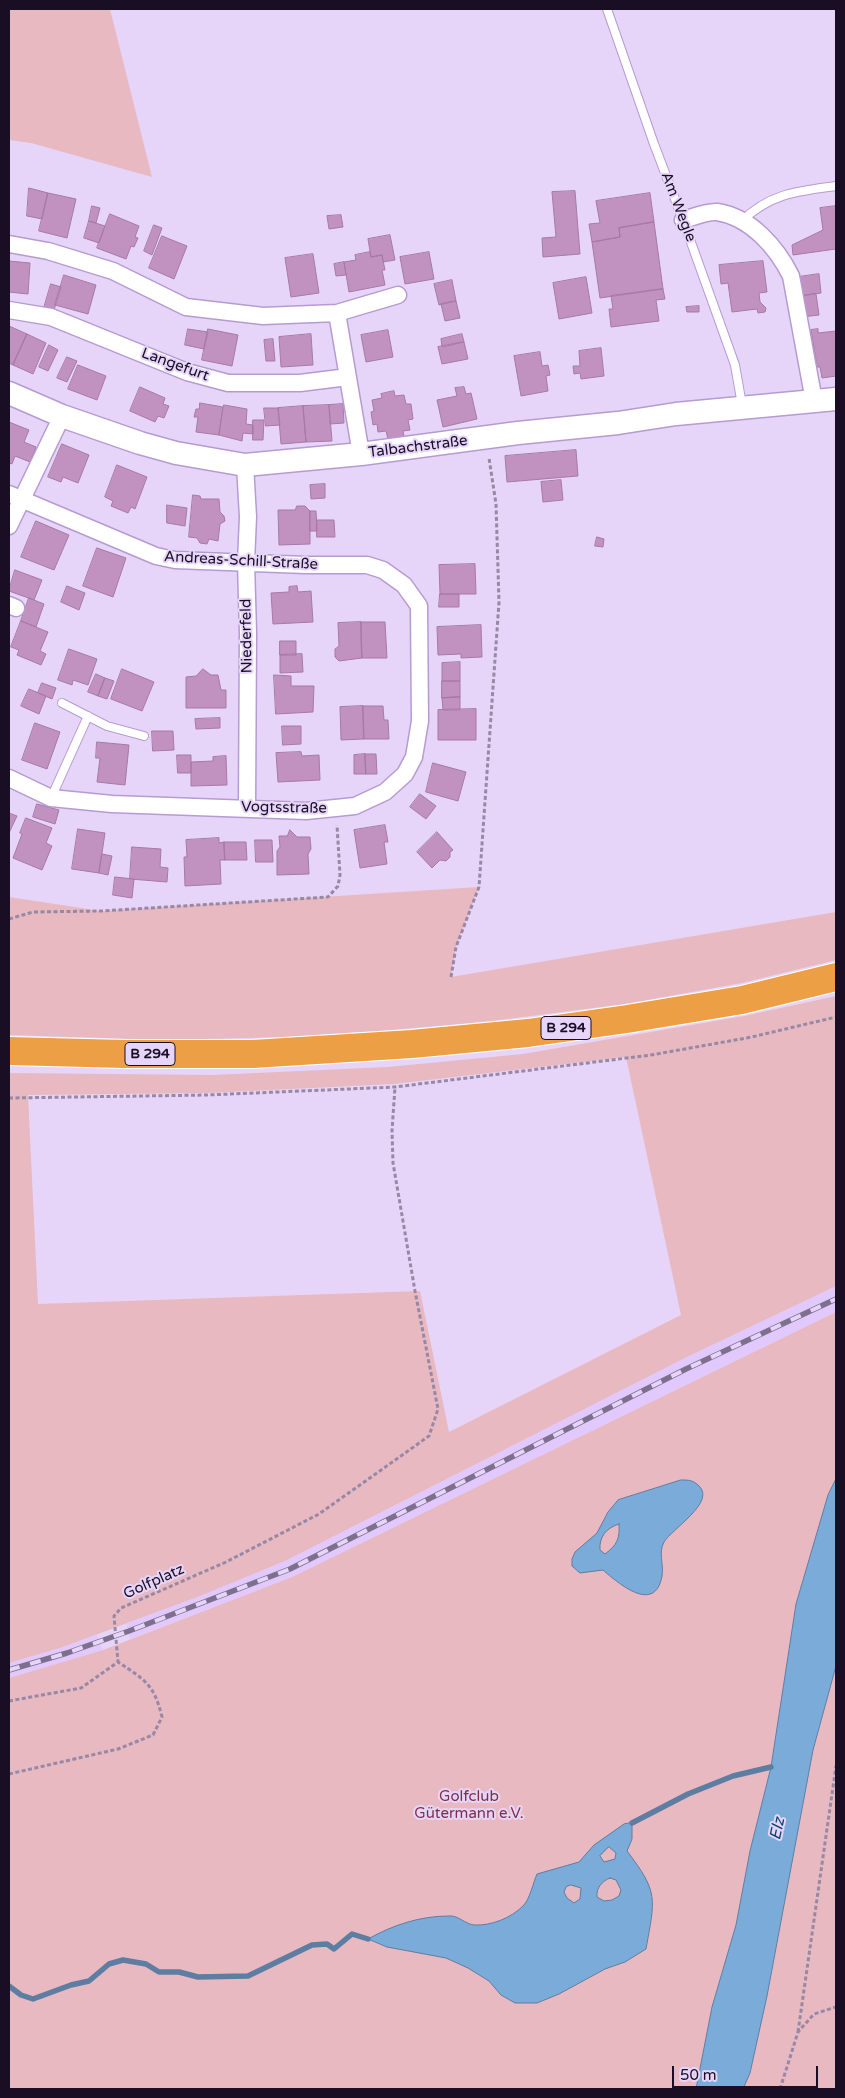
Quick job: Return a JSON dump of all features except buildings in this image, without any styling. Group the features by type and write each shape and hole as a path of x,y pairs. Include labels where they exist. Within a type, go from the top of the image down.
{"highway":[{"name":"B 294","path":"9,1051 124,1054 253,1054 412,1044 528,1033 627,1019 742,1000 836,977"}],"street":[{"path":"683,220 716,212 742,222 766,241 783,260 791,276 825,400"},
{"path":"9,244 48,251 113,271 186,307 263,316 337,313 398,295"},
{"name":"Langefurt","path":"9,310 51,317 188,372 228,383 300,383 348,377"},
{"path":"337,313 361,454"},
{"name":"Talbachstraße","path":"9,393 62,416 167,451 245,464 361,454 743,407 825,400"},
{"path":"9,526 15,497 62,416"},
{"name":"Niederfeld","path":"245,464 248,517 246,562 248,633 247,808"},
{"name":"Andreas-Schill-Straße","path":"15,497 156,556 175,560 306,565 367,565 383,570"},
{"name":"Vogtsstraße","path":"9,778 51,798 112,804 306,811 355,806 385,792 405,774 414,757 420,721 419,606 404,585 383,570"}],"lane":[{"name":"Am Wegle","path":"606,9 735,365 743,407"},
{"path":"742,222 752,211 768,201 801,191 836,186"},
{"path":"62,703 107,726 144,736"},
{"path":"51,798 88,716"}],"path":[{"path":"451,977 456,947 479,887 498,612 496,504 486,438"},
{"path":"9,919 33,912 101,911 328,897 338,886 340,875 336,808"},
{"path":"9,1098 207,1095 396,1087 651,1054 752,1037 836,1017"},
{"name":"Golfplatz","path":"118,1662 114,1616 121,1608 226,1562 319,1514 429,1436 438,1409 393,1163 392,1131 396,1087"},
{"path":"9,1701 80,1688 118,1662 142,1678 157,1696 162,1717 153,1735 118,1749 9,1774"},
{"path":"780,2089 798,2032 836,1766"},
{"path":"798,2032 814,2014 836,2007"}],"shaded area":[{"path":"836,1286 836,1312 292,1577 130,1639 126,1624 285,1561 685,1358"},
{"path":"97,1635 103,1650 9,1678 9,1663"}],"green space":[{"path":"9,9 110,9 152,177 31,143 9,140"},
{"path":"479,887 456,947 451,977 836,912 836,960 742,983 625,1004 492,1021 285,1037 165,1040 9,1035 9,897 101,911"},
{"path":"836,996 836,1286 685,1358 285,1561 200,1596 63,1647 9,1663 9,1073 212,1075 388,1067 523,1054 744,1016","holes":["626,1057 681,1315 449,1432 420,1291 38,1304 28,1095 208,1093 394,1084"]},
{"name":"Golfclub Gütermann e.V.","path":"836,1312 836,1479 828,1495 796,1604 771,1767 750,1851 736,1925 712,2007 696,2089 9,2089 9,1678 103,1650 292,1577"},
{"path":"836,1666 836,2089 743,2089 750,2073 767,1996 813,1750"}],"water":[{"name":"Elz","path":"836,1479 836,1666 813,1750 767,1996 750,2073 743,2089 696,2089 712,2007 736,1925 750,1851 771,1767 796,1604 828,1495"},
{"path":"681,1480 689,1480 695,1483 703,1492 702,1500 698,1507 664,1542 661,1550 662,1576 658,1587 652,1593 644,1595 626,1588 603,1570 580,1573 572,1566 575,1552 597,1533 608,1512 618,1500","holes":["619,1524 617,1541 605,1554 600,1550 602,1537 610,1528"]},
{"path":"632,1823 632,1839 627,1851 645,1877 652,1897 646,1949 625,1962 605,1969 559,1994 537,2003 515,2003 501,1995 489,1981 468,1968 446,1958 387,1947 368,1939 397,1926 438,1916 452,1916 474,1925 494,1923 507,1918 523,1906 537,1874 579,1862 594,1845 624,1824","holes":["609,1847 616,1853 615,1859 604,1862 600,1856","607,1879 616,1880 621,1890 619,1896 612,1900 604,1901 597,1897 597,1891 600,1885","571,1885 581,1888 580,1899 574,1903 567,1898 564,1892 566,1887"]}],"waterway":[{"path":"632,1823 688,1794 733,1776 771,1767"},
{"path":"9,1986 21,1995 33,1999 71,1985 89,1981 109,1964 123,1960 146,1964 159,1972 179,1972 198,1977 248,1976 312,1945 327,1944 334,1949 352,1934 368,1939"}],"railway":[{"path":"9,1670 67,1653 129,1631 290,1569 686,1369 836,1299"}]}
